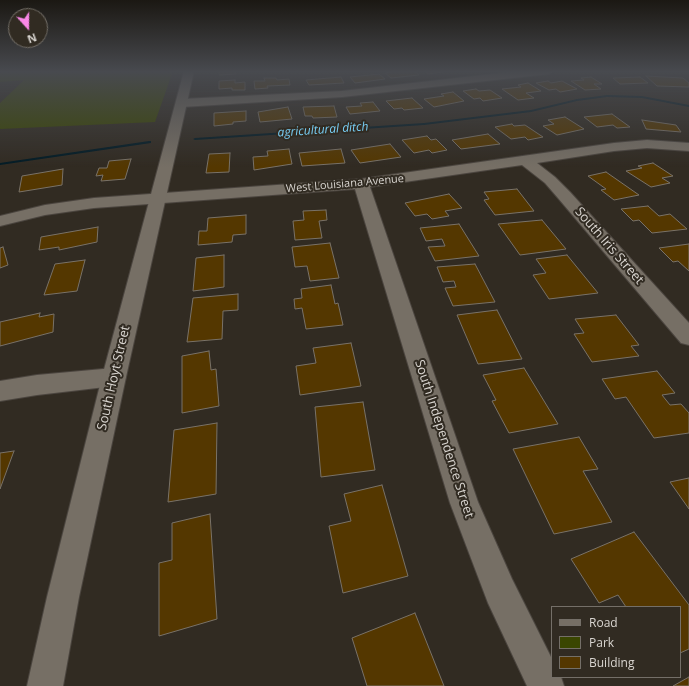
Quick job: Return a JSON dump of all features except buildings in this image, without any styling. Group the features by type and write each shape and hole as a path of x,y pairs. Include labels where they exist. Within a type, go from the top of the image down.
{"street":[{"name":"South Hoyt Street","path":"45,686 63,597 114,377 182,103"},
{"name":"West Louisiana Avenue","path":"0,221 45,210 77,205 158,197 361,184 635,144 689,146"},
{"name":"South Iris Street","path":"525,160 545,176 564,195 689,337"},
{"name":"South Independence Street","path":"361,184 464,503 500,591 546,686"},
{"path":"0,392 37,385 114,377"}],"green space":[{"path":"0,103 162,103 155,122 0,129"}],"waterway":[{"name":"agricultural ditch","path":"195,139 424,124 531,111 564,103"},
{"name":"agricultural ditch","path":"673,103 689,106"},
{"name":"agricultural ditch","path":"0,164 149,142"}]}
